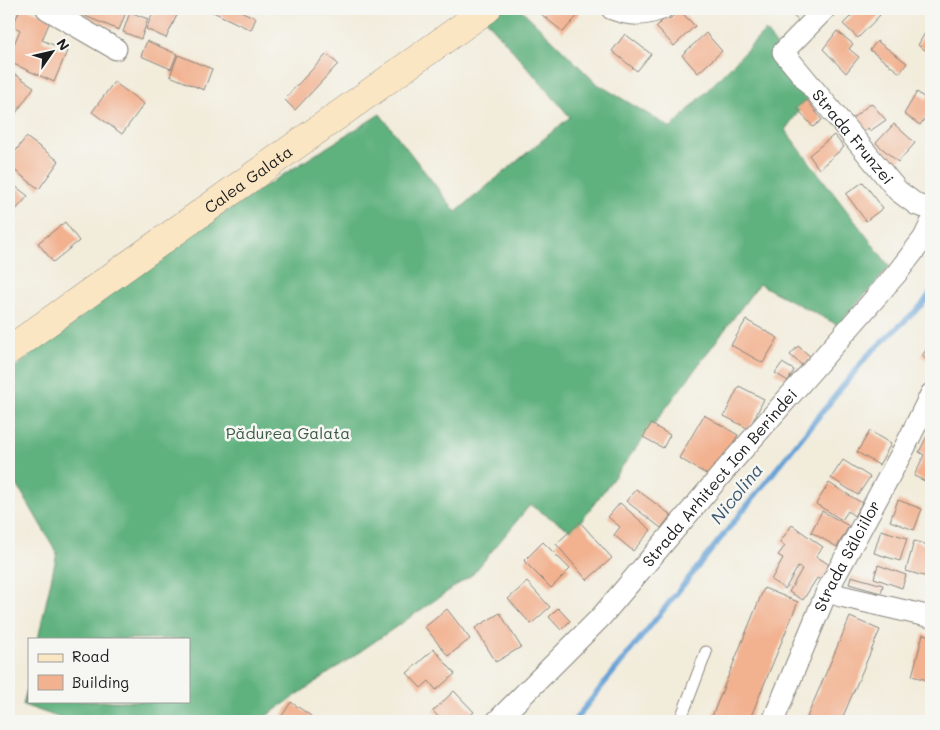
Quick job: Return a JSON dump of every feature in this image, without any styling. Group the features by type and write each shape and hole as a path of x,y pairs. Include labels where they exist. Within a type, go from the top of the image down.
{"street":[{"path":"47,9 116,49"},
{"name":"Calea Galata","path":"9,350 487,9"},
{"path":"612,9 629,15 662,9"},
{"name":"Strada Frunzei","path":"825,9 783,52 898,191 917,204 931,209"},
{"name":"Strada Arhitect Ion Berindei","path":"497,721 601,617 732,462 897,273 924,238 931,223"},
{"name":"Strada Sălciilor","path":"773,721 827,591 905,447 931,394"},
{"path":"827,591 931,618"}],"lane":[{"path":"680,721 706,652"}],"green space":[{"name":"Pădurea Galata","path":"477,9 521,9 596,83 671,128 765,31 814,90 785,130 890,267 838,325 759,284 573,532 530,505 473,574 259,721 69,721 23,705 28,684 28,702 190,702 190,638 38,638 57,553 9,471 9,372 165,249 380,114 456,212 570,117"}],"building":[{"path":"20,9 29,9 51,19 42,40 67,51 54,82 9,62 9,56 20,30 13,26"},
{"path":"88,9 119,9 126,12 119,30 85,16"},
{"path":"155,9 180,9 166,38 146,29"},
{"path":"212,9 236,9 256,18 251,30 211,11"},
{"path":"545,9 575,9 580,13 563,32 541,14"},
{"path":"785,9 809,9 799,21"},
{"path":"858,9 873,9 880,15 858,38 843,24"},
{"path":"679,10 695,26 674,46 656,27 667,16 670,19"},
{"path":"130,12 148,19 141,39 123,32"},
{"path":"931,23 931,54 918,45"},
{"path":"837,31 853,44 849,49 859,57 846,73 823,49"},
{"path":"706,33 722,51 698,73 682,55"},
{"path":"625,34 651,54 637,71 612,51"},
{"path":"147,41 177,54 171,69 141,56"},
{"path":"877,41 907,63 900,73 870,50"},
{"path":"327,54 338,64 295,110 284,99"},
{"path":"178,55 212,69 204,90 170,76"},
{"path":"9,70 34,87 14,116 9,113"},
{"path":"114,82 144,104 122,134 92,112"},
{"path":"917,92 926,99 931,92 931,122 925,118 920,125 904,114"},
{"path":"807,100 822,120 813,127 797,108"},
{"path":"871,103 886,120 870,131 868,128 859,135 848,122"},
{"path":"894,124 915,143 898,162 876,143"},
{"path":"834,135 844,147 819,169 809,155"},
{"path":"26,137 59,161 39,189 9,166 9,160"},
{"path":"863,182 883,208 866,221 846,194"},
{"path":"15,186 28,196 13,213 9,210 9,194"},
{"path":"65,222 79,241 53,262 38,243"},
{"path":"746,320 778,338 763,363 731,345"},
{"path":"931,342 931,362 922,356"},
{"path":"798,346 811,357 803,366 790,355"},
{"path":"782,363 794,370 788,381 775,373"},
{"path":"739,386 764,399 749,429 724,416"},
{"path":"704,415 738,435 713,478 679,458"},
{"path":"651,424 670,435 663,448 643,437"},
{"path":"931,428 931,484 914,476 924,455 919,452"},
{"path":"870,431 891,444 879,465 857,452"},
{"path":"843,460 870,477 858,495 831,478"},
{"path":"829,483 862,503 854,516 848,511 842,520 816,504"},
{"path":"636,489 671,515 661,528 626,501"},
{"path":"898,500 922,509 914,530 890,521"},
{"path":"620,503 651,530 633,551 614,535 620,527 608,517"},
{"path":"822,511 849,526 837,547 811,532"},
{"path":"580,522 612,558 587,580 556,544"},
{"path":"792,525 823,547 816,556 834,568 824,582 817,578 803,600 789,592 802,569 798,567 785,589 771,580 783,558 778,555 785,546 780,542"},
{"path":"881,530 907,538 900,561 874,553"},
{"path":"914,541 931,546 931,578 906,571"},
{"path":"543,542 570,569 551,588 524,561"},
{"path":"878,565 906,575 902,588 874,578"},
{"path":"851,576 883,585 881,593 849,584"},
{"path":"527,582 550,607 531,624 508,599"},
{"path":"764,588 798,602 749,721 710,721"},
{"path":"558,608 570,621 561,630 549,617"},
{"path":"447,609 470,639 448,656 425,627"},
{"path":"500,613 521,647 496,662 475,628"},
{"path":"850,617 880,630 841,721 817,721 807,717"},
{"path":"923,634 931,636 931,681 912,676"},
{"path":"434,649 455,674 436,690 429,681 421,688 407,673"},
{"path":"454,691 474,712 464,721 442,721 433,711"},
{"path":"291,702 311,716 308,721 284,721 280,719"}],"waterway":[{"name":"Nicolina","path":"574,721 868,355 922,305 931,292"}]}
